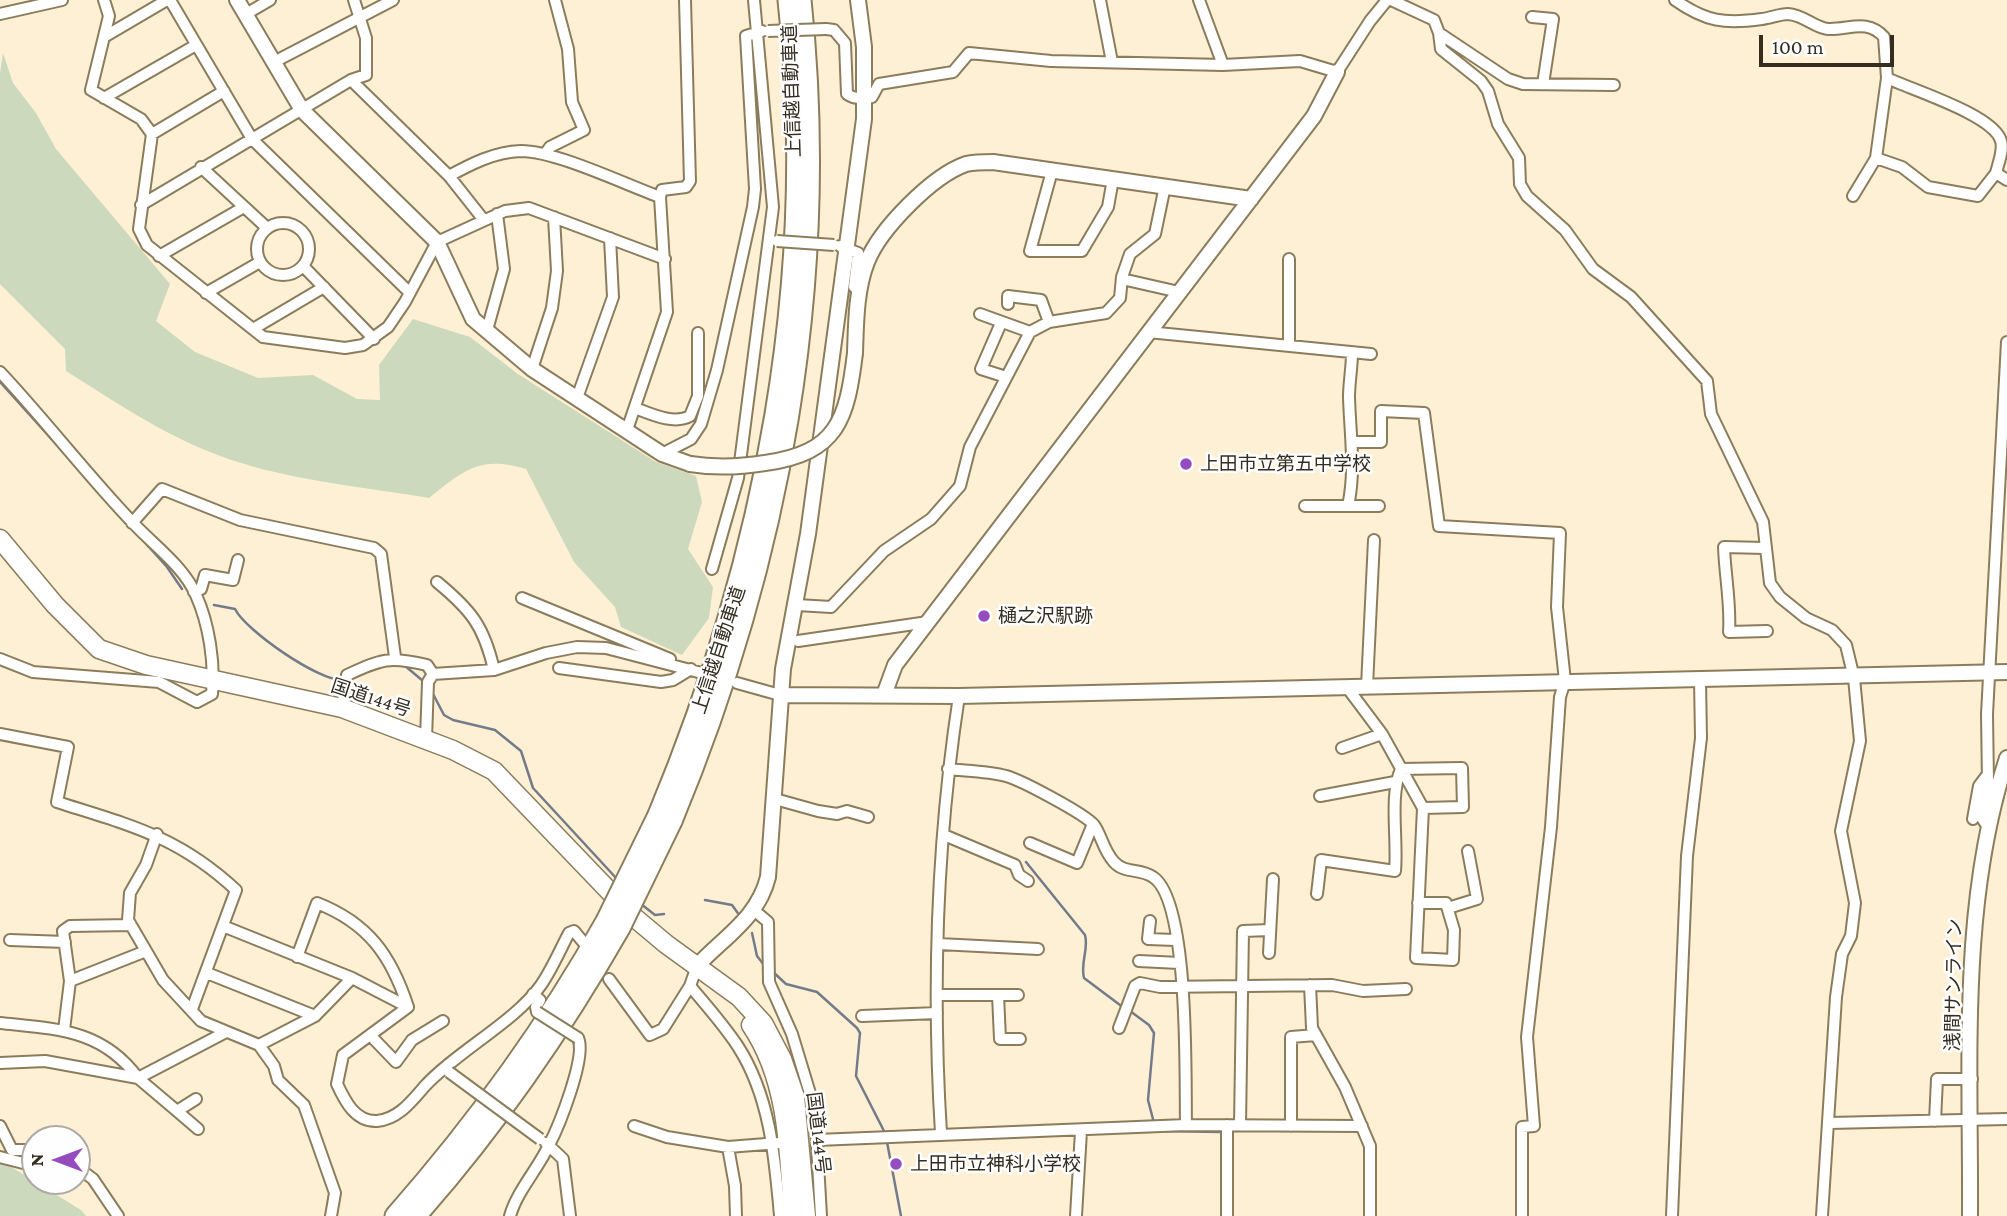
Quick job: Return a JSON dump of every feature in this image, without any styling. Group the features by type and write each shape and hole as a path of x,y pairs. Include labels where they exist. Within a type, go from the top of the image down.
{"highway":[{"name":"上信越自動車道","path":"665,818 740,585 763,484 776,410 790,299 794,220 795,128 788,0"},
{"name":"上信越自動車道","path":"416,1216 484,1136 554,1038 613,925 719,702 769,524 790,410 807,245 809,129 801,0"},
{"name":"国道144号","path":"0,539 55,606 99,649 146,664 342,708 426,739 494,771 635,918 752,1009 782,1059 798,1116 806,1216"},
{"name":"上信越自動車道","path":"395,1216 505,1082 613,925"},
{"name":"国道144号","path":"697,966 731,999 754,1030 776,1083 781,1142 793,1216"},
{"path":"386,1216 505,1082"},
{"path":"425,1216 484,1136"}],"street":[{"path":"0,14 62,0"},
{"path":"104,0 109,16 91,90 141,119 152,134 139,229 147,245 159,256 263,337 345,348 363,345 388,327 437,242 497,214 529,208 665,259"},
{"path":"104,37 168,0 252,139 410,292"},
{"path":"237,0 302,110 437,242 474,319 532,369 662,454 690,464 727,467 787,460 826,442 845,413 855,353 857,311 867,262 875,246 894,221 943,177 966,164 979,162 1251,199"},
{"path":"246,14 270,0"},
{"path":"141,205 351,80 366,75 366,38 354,0"},
{"path":"274,62 393,0"},
{"path":"545,154 550,147 584,130 572,102 568,49 555,0"},
{"path":"628,430 667,312 660,197 662,190 686,187 690,181 685,0"},
{"path":"712,569 738,478 773,241 773,206 763,124 763,31 754,0"},
{"path":"609,979 650,1035 663,1029 690,986 697,966 755,911 764,896 775,799 780,695 797,605 841,246 866,98 858,0"},
{"path":"1100,0 1112,62"},
{"path":"1199,0 1223,65"},
{"path":"884,695 895,665 1314,116 1337,72 1375,13 1389,0 1434,20 1441,49 1481,81 1488,91 1498,124 1519,158 1520,184 1527,196 1566,230 1593,269 1631,297 1707,382 1711,414 1763,522 1770,583 1780,597 1806,618 1832,630 1846,645 1854,678 1860,741 1841,831 1855,903 1852,936 1842,954 1836,997 1822,1216"},
{"path":"1675,0 1710,21 1742,21 1787,14 1806,18 1826,29 1864,25 1884,37 1887,78 1876,158 1853,196"},
{"path":"1532,18 1553,19 1543,84"},
{"path":"662,454 691,439 701,424 741,270 755,189 746,36 763,31 834,30 845,43 847,93 852,98 872,97 879,84 953,72 969,53 1051,61 1223,65 1300,61 1337,72"},
{"path":"1439,33 1508,79 1523,84 1614,85"},
{"path":"104,97 196,45"},
{"path":"1876,158 1902,166 1928,187 1978,196 1996,173 2005,145 1998,133 1984,120 1887,78"},
{"path":"351,80 449,176 483,219"},
{"path":"152,134 224,91"},
{"path":"449,176 477,161 521,151 545,154 660,197"},
{"path":"201,167 266,227"},
{"path":"1052,171 1030,251 1082,251 1108,207 1113,179"},
{"path":"1996,173 2007,180"},
{"path":"797,605 831,607 884,551 931,519 960,486 970,447 1030,332 1049,322 1106,313 1120,298 1122,279 1130,254 1155,234 1165,186"},
{"path":"159,256 244,206"},
{"path":"486,330 504,269 497,214"},
{"path":"532,369 552,308 556,271 554,217"},
{"path":"286,223 303,231 309,249 303,266 295,272 277,274 260,262 257,249 266,227 286,223"},
{"path":"577,398 613,297 610,238"},
{"path":"773,241 841,246 858,253 853,296 857,311"},
{"path":"1289,259 1289,346"},
{"path":"206,293 260,262"},
{"path":"303,266 374,339"},
{"path":"1122,279 1178,292"},
{"path":"253,328 324,287"},
{"path":"1007,303 1008,296 1041,300 1049,322"},
{"path":"981,314 1030,332"},
{"path":"1001,323 981,369 1006,377"},
{"path":"1148,332 1371,354"},
{"path":"635,408 666,418 683,420 690,416 698,396 698,333"},
{"path":"1988,827 1982,823 1981,817 1988,774 1987,714 1992,673 2007,342"},
{"path":"1348,506 1353,484 1350,473 1354,442 1349,393 1352,353"},
{"path":"0,372 132,523 184,575 194,592 208,642 212,694 197,702 159,682 33,672 0,659"},
{"path":"1354,442 1381,442 1381,411 1424,413 1439,526 1560,533 1557,607 1565,681 1560,697 1551,827 1527,1037 1534,1126 1522,1127 1522,1216"},
{"path":"132,523 162,489 240,520 373,548 381,554 396,657"},
{"path":"1305,506 1379,506"},
{"path":"1367,685 1374,540"},
{"path":"1765,548 1724,547 1725,586 1731,607 1729,632 1767,631"},
{"path":"194,592 201,589 205,575 233,580 238,560"},
{"path":"437,582 477,621 484,633 494,670"},
{"path":"522,598 645,646 696,671"},
{"path":"798,641 928,622"},
{"path":"430,683 494,670 546,653 577,647 606,648 696,671"},
{"path":"342,708 347,678 396,657 427,664 430,683 426,739"},
{"path":"559,668 662,681 673,680 696,671"},
{"path":"737,683 780,695 958,696 1565,681 1854,678 2007,672"},
{"path":"1672,1216 1687,856 1701,738 1700,680"},
{"path":"1346,686 1382,734 1423,808 1418,903 1416,958 1453,960 1454,930 1446,903 1418,903"},
{"path":"941,1133 937,995 948,769 958,696"},
{"path":"0,734 68,747 57,802 157,834 209,865 236,890 192,1009"},
{"path":"1342,748 1382,734"},
{"name":"浅間サンライン","path":"1970,1216 1973,929 1988,827 2007,758"},
{"path":"1401,769 1462,768 1463,807 1423,808"},
{"path":"948,769 1007,776 1093,824 1100,844 1121,869 1153,877 1166,895 1173,914 1183,985 1186,1125"},
{"path":"1317,894 1321,860 1395,871 1398,842 1395,782 1401,769"},
{"path":"1973,819 1979,786 1988,774"},
{"path":"1320,796 1395,782"},
{"path":"775,799 818,811 837,814 847,811 868,817"},
{"path":"1030,844 1077,863 1093,824"},
{"path":"157,834 146,865 130,893 128,920 163,980 201,1021 259,1045 274,1066 278,1080 304,1105 335,1192 331,1216"},
{"path":"944,835 1015,865 1019,875 1028,881"},
{"path":"1448,908 1476,899 1468,851"},
{"path":"1269,953 1273,879"},
{"path":"297,957 317,903 346,915 363,929 398,975 408,1007"},
{"path":"755,911 768,922 769,982 792,1034 813,1096 821,1216"},
{"path":"1150,921 1148,939 1175,940"},
{"path":"64,1030 71,981 63,931 70,926 131,925"},
{"path":"223,926 352,978 408,1007"},
{"path":"1240,1125 1240,985 1243,931 1270,930"},
{"path":"408,1007 343,1055 337,1084 355,1114 365,1120 378,1121 401,1112 533,994 569,933 574,931 584,943"},
{"path":"10,940 65,942"},
{"path":"939,944 1038,948"},
{"path":"71,981 146,951"},
{"path":"1139,961 1179,963"},
{"path":"206,973 315,1016"},
{"path":"259,1045 315,1016 352,978"},
{"path":"1119,1028 1135,986 1140,984 1332,985 1363,991 1406,989"},
{"path":"1310,985 1310,1018 1316,1035 1370,1146 1370,1216"},
{"path":"690,986 738,1046 781,1142 780,1216"},
{"path":"510,1216 576,1068 581,1044 578,1038 537,1012 536,1007 540,1000 533,994"},
{"path":"937,995 1018,995"},
{"path":"998,995 1000,1040 1020,1039"},
{"path":"862,1016 937,1013"},
{"path":"370,1035 396,1062 412,1040 443,1021"},
{"path":"0,1023 64,1030 99,1041 117,1053 138,1078 198,1129"},
{"path":"0,1063 45,1061 138,1078 226,1032"},
{"path":"1291,1126 1291,1037 1316,1035"},
{"path":"446,1070 545,1142 563,1159 570,1216"},
{"path":"1934,1121 1937,1079 1972,1079"},
{"path":"177,1111 196,1099"},
{"path":"1829,1123 2007,1119"},
{"path":"817,1140 1186,1125 1362,1126"},
{"path":"1227,1125 1227,1216"},
{"path":"0,1126 12,1150 21,1150"},
{"path":"634,1126 667,1137 728,1147 781,1142"},
{"path":"1076,1216 1081,1131"},
{"path":"728,1147 735,1186 736,1216"},
{"path":"0,1157 21,1162"},
{"path":"91,1184 118,1216"}],"green space":[{"path":"3,53 13,83 36,113 56,149 170,284 156,321 195,352 258,378 313,375 357,399 380,400 379,365 413,319 470,337 518,374 656,462 696,476 702,502 688,549 713,587 709,618 682,655 621,627 615,607 574,562 526,469 496,464 473,468 429,498 294,476 241,463 195,446 139,416 66,371 65,349 0,284 0,73"},
{"path":"0,1160 21,1173 21,1195 57,1195 86,1216 0,1216"}],"waterway":[{"path":"0,382 167,567 182,589"},
{"path":"214,605 235,609 253,630 284,653 317,672 342,680"},
{"path":"404,665 423,681"},
{"path":"432,692 444,715 453,720 495,730 521,751 533,788 617,879"},
{"path":"1026,862 1085,935 1084,978 1124,1008"},
{"path":"705,900 732,905 740,916"},
{"path":"641,904 655,915 664,914"},
{"path":"752,933 757,956 764,965"},
{"path":"772,971 786,984 817,992 857,1028 860,1033 856,1076 886,1135"},
{"path":"1130,1011 1149,1025 1154,1033 1148,1100 1154,1123"},
{"path":"1160,1131 1222,1132"},
{"path":"887,1142 901,1216"}],"place":[{"name":"上田市立第五中学校","path":"1186,464"},
{"name":"樋之沢駅跡","path":"984,616"},
{"name":"上田市立神科小学校","path":"896,1164"}]}
